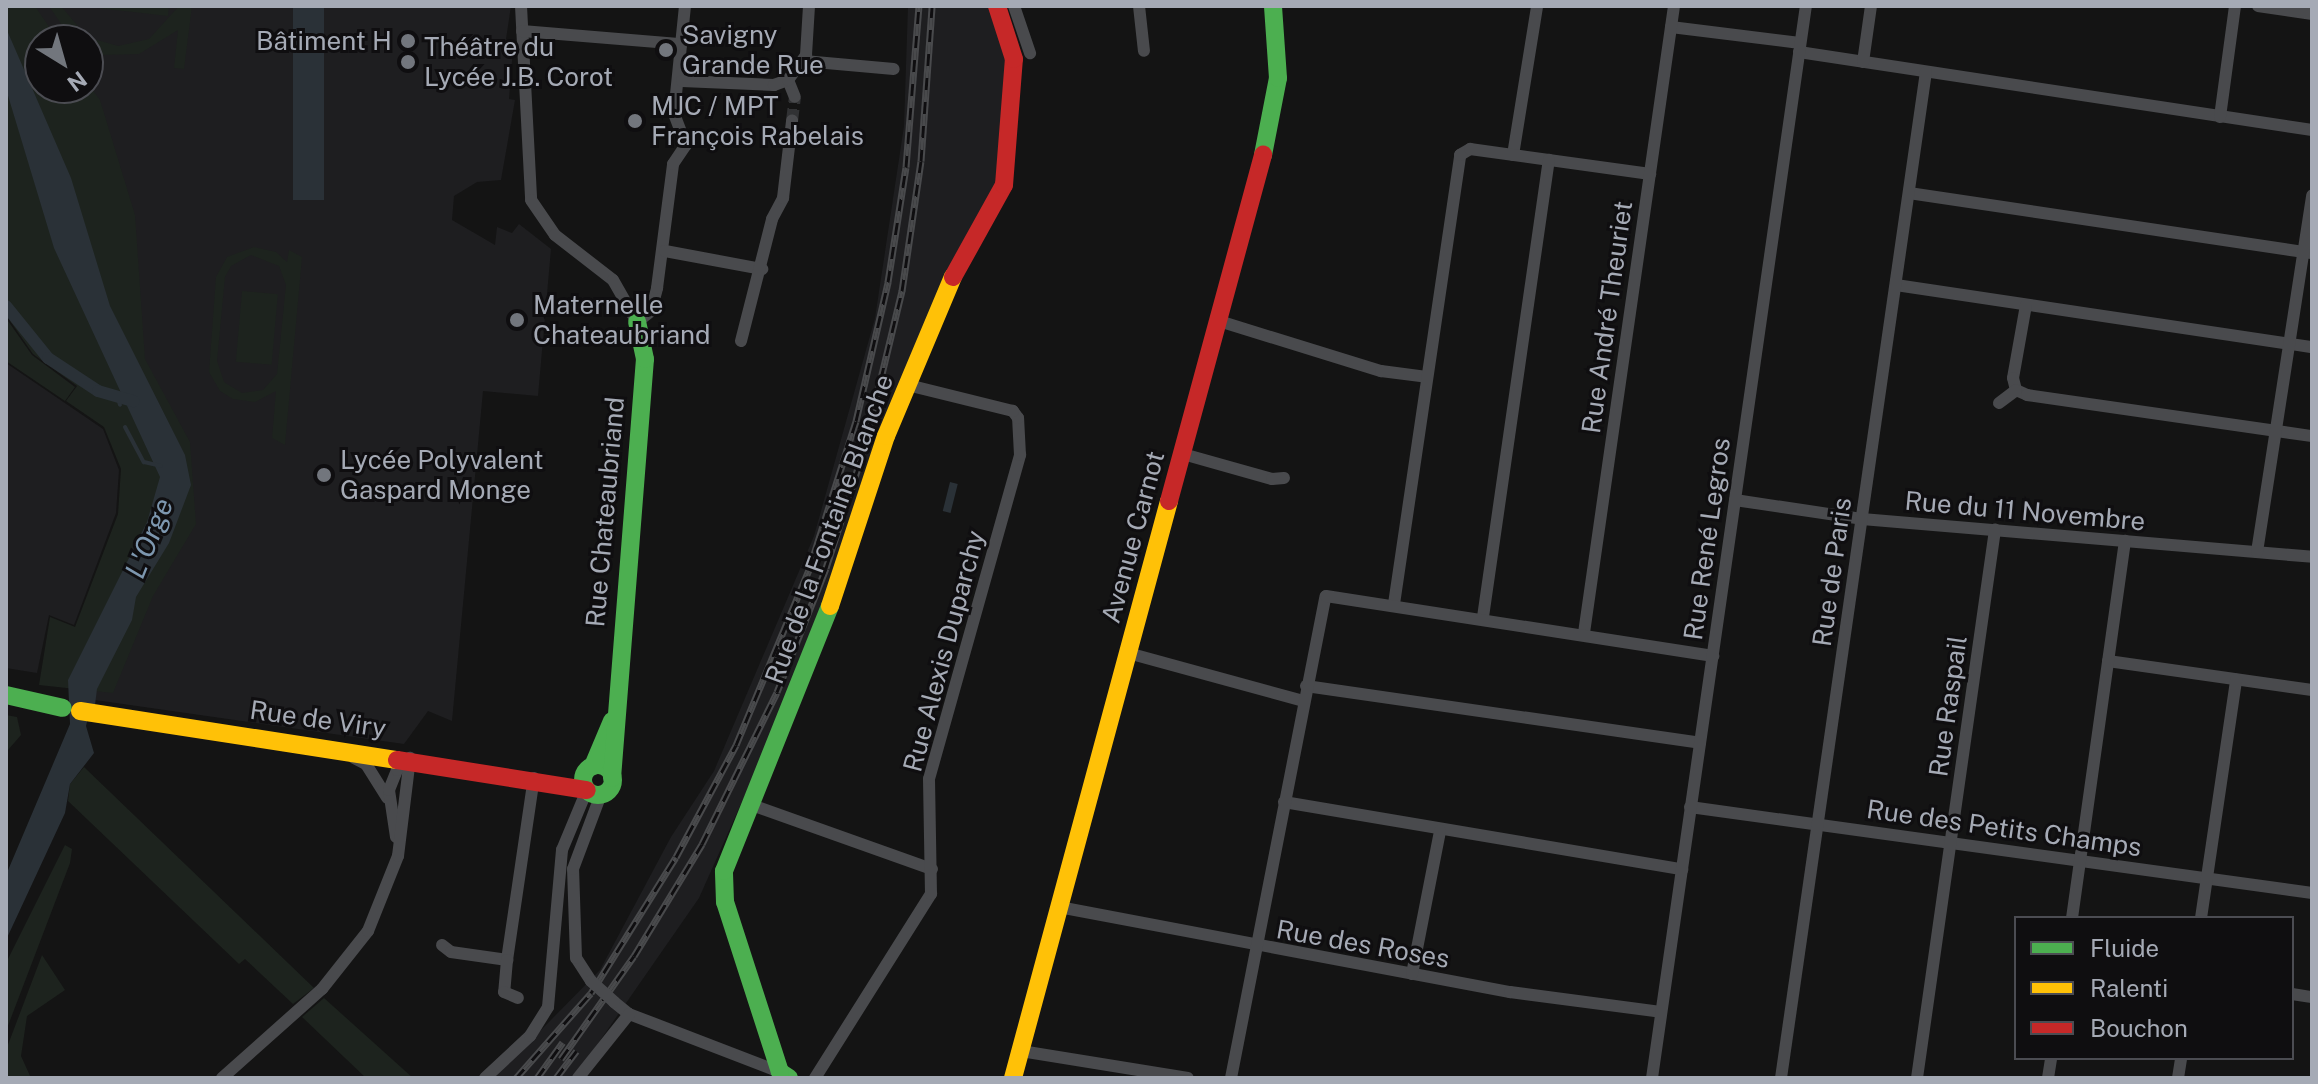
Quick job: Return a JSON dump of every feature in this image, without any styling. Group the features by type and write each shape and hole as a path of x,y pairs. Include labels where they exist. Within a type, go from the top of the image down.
{"street":[{"path":"521,6 531,200 555,235 613,280 637,322 651,311 665,251 673,164 686,145 674,114 685,6"},
{"path":"682,81 774,85 788,80 804,61 809,6"},
{"name":"Rue de la Fontaine Blanche","path":"784,1075 723,892 724,871 836,591 886,436 945,292 1004,185 1014,59 997,6"},
{"path":"1014,6 1030,53"},
{"path":"1139,6 1144,51"},
{"name":"Avenue Carnot","path":"1013,1078 1219,321 1277,96 1273,6"},
{"path":"1513,155 1537,6"},
{"name":"Rue André Theuriet","path":"1584,633 1674,6"},
{"name":"Rue René Legros","path":"1652,1078 1806,6"},
{"path":"1863,62 1871,6"},
{"path":"2220,117 2235,6"},
{"path":"2258,6 2312,14"},
{"path":"1671,27 1800,48 1863,62 2312,130"},
{"path":"522,31 681,44"},
{"path":"804,61 894,69"},
{"name":"Rue de Paris","path":"1781,1078 1926,72"},
{"path":"788,80 795,97"},
{"path":"741,341 762,269 772,219 783,198 792,121"},
{"path":"1394,604 1463,152 1513,155 1650,174"},
{"path":"1483,617 1549,160"},
{"path":"1909,193 2308,252"},
{"path":"2257,552 2308,252 2312,195"},
{"path":"665,251 762,269"},
{"path":"1896,285 2312,347"},
{"path":"2016,390 2013,378 2026,305"},
{"path":"1219,321 1381,371 1427,377"},
{"name":"Rue Chateaubriand","path":"612,778 615,707 645,359 637,322"},
{"name":"Rue Alexis Duparchy","path":"815,1078 931,894 929,779 1020,455 1019,423 1008,409 908,385"},
{"path":"1999,403 2016,390 2312,436"},
{"path":"1183,454 1272,479 1284,478"},
{"name":"Rue du 11 Novembre","path":"1735,500 1862,519 2312,557"},
{"name":"Rue Raspail","path":"1917,1078 1995,530"},
{"path":"2072,916 2125,541"},
{"path":"1231,1078 1326,596 1483,617 1713,656"},
{"path":"1128,653 1303,701"},
{"path":"2108,661 2312,690"},
{"path":"2201,916 2236,680"},
{"path":"1306,686 1700,743"},
{"path":"6,695 79,711"},
{"path":"6,705 79,711"},
{"name":"Rue Chateaubriand","path":"589,768 615,707"},
{"name":"Rue de Viry","path":"79,711 410,758 534,778 594,792"},
{"path":"338,748 366,764 390,803"},
{"path":"398,856 390,803 391,780 410,758"},
{"path":"222,1078 340,969 368,931 398,856 410,758"},
{"path":"485,1078 530,1036 548,1007 562,850 594,792 612,778 606,767 589,768 594,792 573,869 576,958 591,981 629,1014 784,1075"},
{"name":"Rue de Viry","path":"534,778 589,768"},
{"path":"518,998 504,992 534,778"},
{"path":"1284,802 1440,831 1682,869"},
{"path":"752,805 932,869"},
{"name":"Rue des Petits Champs","path":"1690,807 2312,893"},
{"path":"1412,974 1440,831"},
{"name":"Rue des Roses","path":"1059,907 1256,947 1661,1012"},
{"path":"442,945 451,952 507,960"},
{"path":"578,1078 629,1014"},
{"path":"1021,1051 1188,1078"}],"shaded area":[{"name":"Lycée Polyvalent Gaspard Monge","path":"6,6 511,6 506,39 513,48 509,99 515,100 501,180 477,182 454,196 452,220 495,245 497,227 512,233 519,224 551,249 538,396 483,391 452,721 428,711 404,744 81,698 172,501 39,104 104,104 104,24 24,24 24,60"},
{"path":"6,6 35,6 47,24 24,24 24,104 101,104 135,215 145,359 190,442 196,524 153,596 113,693 39,685 50,617 75,627 118,514 121,469 104,427 66,401 77,386 33,354 6,315"},
{"path":"49,6 61,6 76,24 61,24"},
{"path":"80,6 169,6 168,16"},
{"path":"179,6 192,6 184,69 174,68 178,30 139,54 104,55 104,42 118,46 149,39"},
{"path":"908,6 988,6 1009,59 1000,183 857,508 794,685 699,898 574,1078 494,1078 600,970 671,837 714,771 814,536 875,318 904,126"},
{"path":"254,247 276,252 287,262 289,250 302,257 285,445 272,438 276,391 255,402 233,399 220,391 209,372 216,277 227,257","holes":["251,255 279,266 286,285 277,374 263,390 242,393 224,382 217,361 225,277 231,266"]},
{"path":"242,291 278,294 272,365 236,362"},
{"path":"6,318 32,355 75,387 65,401 6,361"},
{"path":"6,363 103,429 119,470 116,513 74,625 49,615 37,673 6,668"},
{"path":"6,715 17,717 21,735 8,750"},
{"path":"84,767 314,988 293,1004 245,959 239,964 68,801 70,784"},
{"path":"65,845 72,849 70,863 6,1031 6,963"},
{"path":"42,955 65,990 27,1016 21,1056 31,1078 6,1078 6,1050"},
{"path":"324,998 413,1078 366,1078 302,1017"}],"water":[{"path":"293,6 324,6 324,200 293,200"},
{"name":"L'Orge","path":"6,28 24,70 24,104 39,104 71,178 110,306 185,455 191,485 169,543 136,597 132,620 97,689 94,713 89,713 86,726 94,753 70,784 65,813 6,940 6,875 70,724 68,680 147,522 160,477 54,248 6,89"},
{"path":"950,482 958,484 951,513 943,511"}],"waterway":[{"path":"6,306 48,358 98,391 134,401"},
{"path":"118,398 120,405"},
{"path":"125,427 144,462 161,466"}],"tunnel":[{"path":"792,121 795,97"}],"railway":[{"path":"516,1078 591,993 676,857 736,745 809,570 856,421 888,282 906,167 919,6"},
{"path":"561,1059 634,956 702,844 777,692 826,568 864,449 902,291 921,161 932,6"},
{"path":"537,1078 563,1042"},
{"path":"556,1078 576,1051"}],"traffic: fast":[{"path":"1263,155 1278,78 1273,6"},
{"path":"612,778 645,359 637,322"},
{"path":"789,1078 780,1072 725,902 724,871 830,606"},
{"path":"6,695 63,708"},
{"path":"593,766 612,721"},
{"path":"598,765 604,766 612,774 613,780 612,786 604,794 598,795 592,794 584,786 583,780 584,774 592,766 598,765"}],"traffic: slow":[{"path":"830,606 886,436 953,277"},
{"path":"1013,1078 1169,501"},
{"path":"80,711 397,760"}],"traffic: jam":[{"path":"953,277 1004,185 1014,59 997,6"},
{"path":"1169,501 1263,155"},
{"path":"397,760 587,790"}],"place":[{"name":"Bâtiment H","path":"408,41"},
{"name":"Savigny Grande Rue","path":"666,50"},
{"name":"Théâtre du Lycée J.B. Corot","path":"408,62"},
{"name":"MJC / MPT François Rabelais","path":"635,121"},
{"name":"Maternelle Chateaubriand","path":"517,320"},
{"name":"Lycée Polyvalent Gaspard Monge","path":"324,475"}]}
